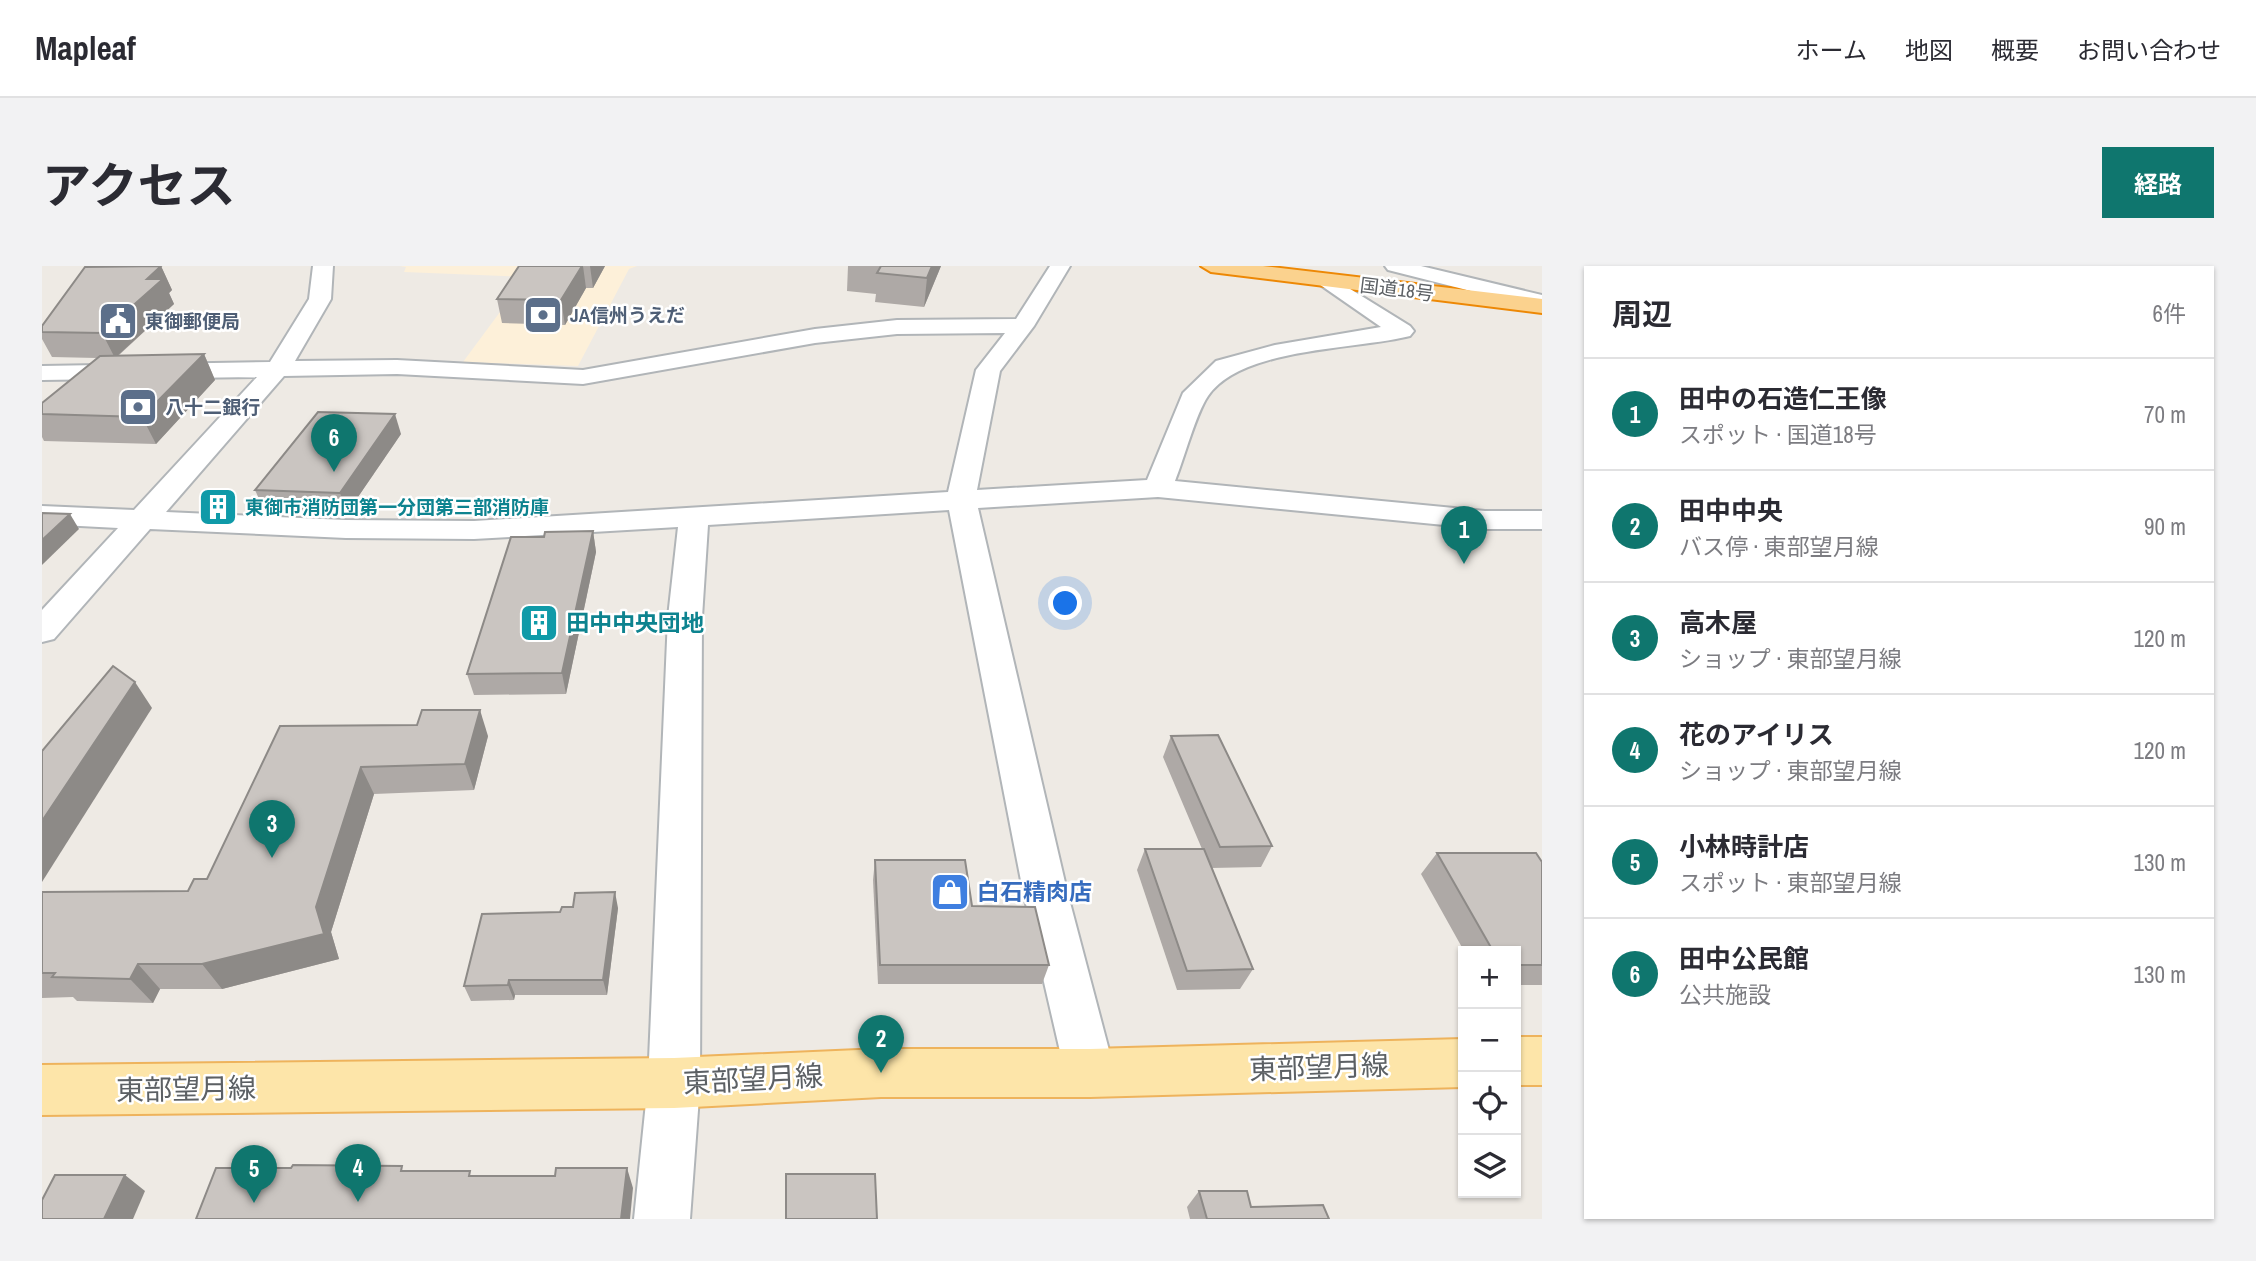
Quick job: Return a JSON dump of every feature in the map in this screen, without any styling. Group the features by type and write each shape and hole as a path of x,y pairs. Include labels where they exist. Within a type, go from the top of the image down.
{"highway":[{"name":"国道18号","path":"1211,266 1542,304"}],"main road":[{"path":"1521,1061 1542,1061"},
{"name":"東部望月線","path":"42,1090 674,1083 881,1073 1090,1073 1458,1063"}],"street":[{"path":"42,631 279,367 320,299 323,266"},
{"path":"1060,266 1023,326 988,370 961,498 1045,891 1090,1073"},
{"path":"1395,266 1542,304"},
{"path":"1158,488 1196,393 1225,366 1275,352 1402,331 1326,280"},
{"path":"42,373 279,367 453,367 583,377 815,336 897,327 1023,326"},
{"path":"42,515 346,529 474,530 1158,488 1485,520 1542,520"},
{"path":"663,1219 674,1083 685,617 694,516"}],"shaded area":[{"path":"399,266 637,266 629,269 578,366 463,362 526,277 404,272 406,267"}],"building":[{"path":"161,266 147,279 163,279 102,333 42,332 42,326 85,267"},
{"path":"519,266 582,266 561,300 497,299"},
{"path":"881,266 932,266 927,278 877,273"},
{"path":"204,354 142,417 42,414 42,403 100,356"},
{"path":"318,412 395,414 340,493 255,490"},
{"path":"42,513 70,514 42,540"},
{"name":"田中中央団地","path":"593,531 562,673 467,674 511,537 544,537 545,532"},
{"path":"113,666 135,682 42,821 42,751"},
{"path":"422,710 480,710 465,764 361,767 316,907 324,934 202,964 138,964 130,979 52,977 55,973 42,973 42,892 188,891 194,879 207,879 280,726 417,725"},
{"path":"1218,735 1272,846 1220,847 1171,736"},
{"path":"1145,849 1204,849 1253,969 1187,971"},
{"path":"1437,853 1536,853 1542,862 1542,965 1521,965 1521,946 1490,946"},
{"path":"875,860 965,860 972,906 1035,907 1049,965 880,965"},
{"path":"615,892 603,980 509,980 508,985 464,986 482,914 560,912 562,907 573,907 575,893"},
{"path":"293,1165 402,1166 401,1171 470,1171 469,1176 555,1176 556,1168 627,1168 621,1219 196,1219 216,1168 291,1168"},
{"path":"786,1174 875,1174 877,1219 786,1219"},
{"path":"55,1175 125,1175 104,1219 42,1219 42,1200"},
{"path":"1199,1191 1247,1191 1251,1207 1323,1205 1329,1219 1207,1219"}],"place":[{"name":"JA信州うえだ","path":"543,315"},
{"name":"東御郵便局","path":"118,321"},
{"name":"八十二銀行","path":"138,407"},
{"name":"田中公民館","path":"334,472"},
{"name":"東御市消防団第一分団第三部消防庫","path":"218,507"},
{"name":"田中の石造仁王像","path":"1464,564"},
{"name":"田中中央団地","path":"539,623"},
{"name":"高木屋","path":"272,858"},
{"name":"白石精肉店","path":"950,892"},
{"name":"田中中央","path":"881,1073"},
{"name":"花のアイリス","path":"358,1202"},
{"name":"小林時計店","path":"254,1203"}]}
